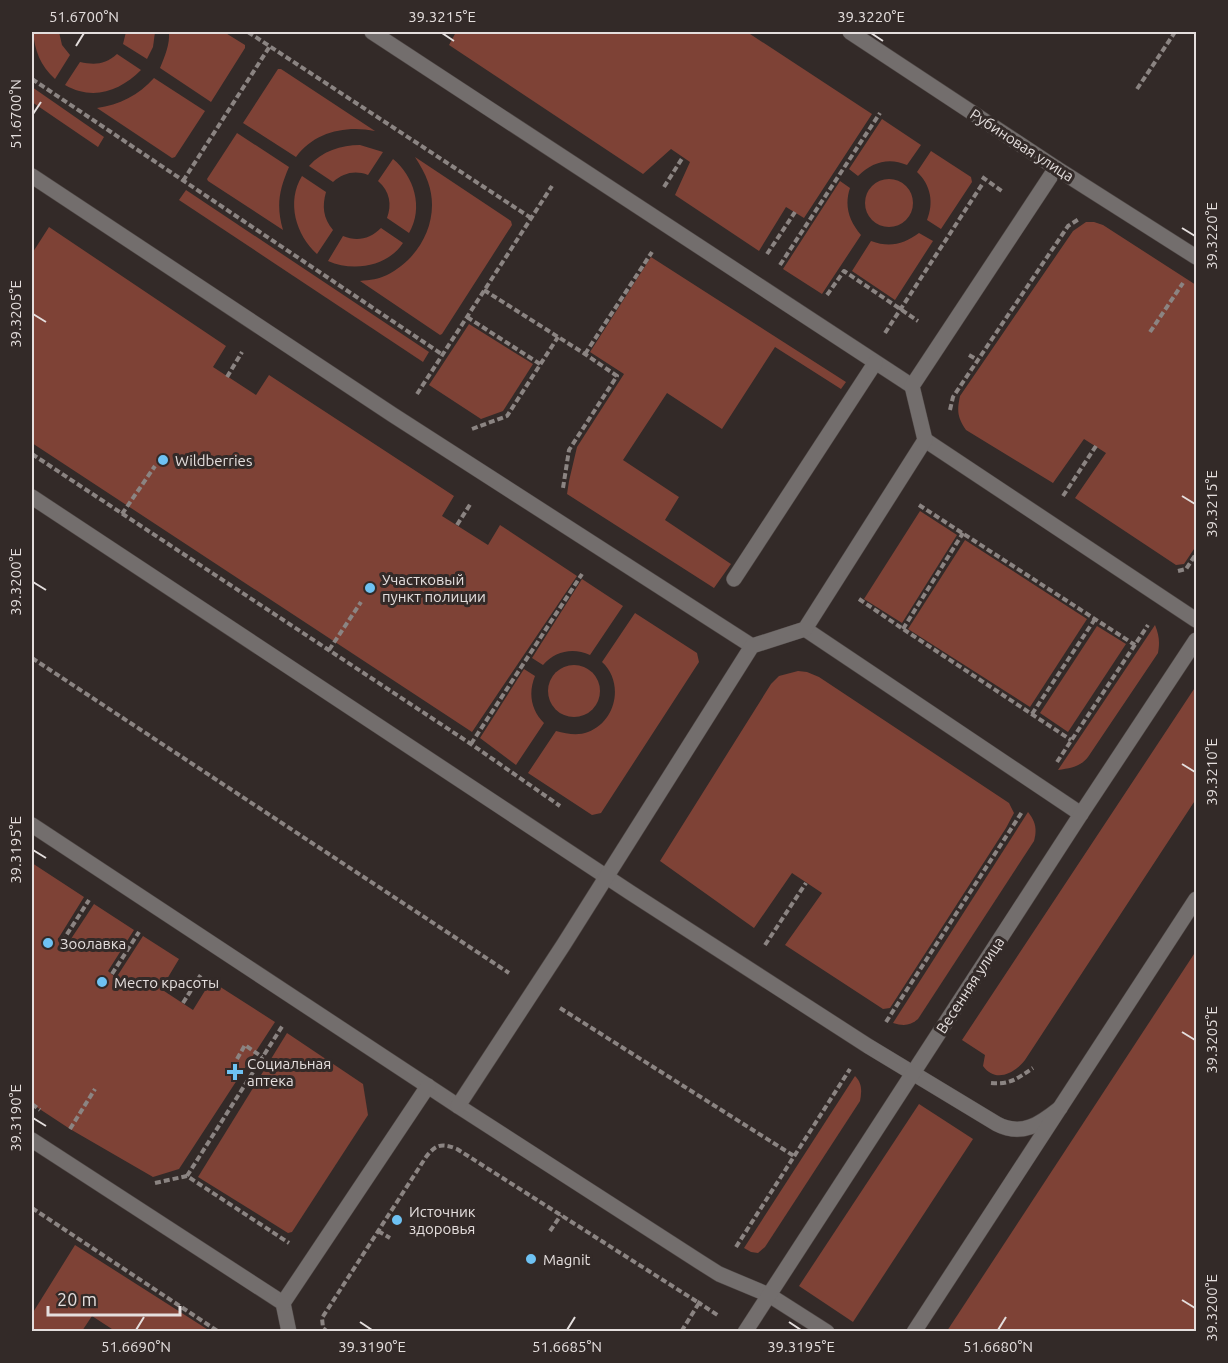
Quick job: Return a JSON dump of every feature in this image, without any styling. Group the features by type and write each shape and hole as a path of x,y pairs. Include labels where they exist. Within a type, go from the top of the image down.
{"street":[{"path":"372,32 912,386 925,440 1197,620"},
{"name":"Рубиновая улица","path":"850,32 1056,168 1197,257"},
{"path":"912,386 1056,168"},
{"path":"32,176 393,415 752,646"},
{"path":"734,579 872,360"},
{"path":"458,1106 534,991 752,646 805,629 925,440"},
{"path":"32,500 912,1073 1006,1128 1014,1130 1033,1127 1060,1108"},
{"path":"805,629 1081,814"},
{"name":"Весенняя улица","path":"745,1332 1081,814 1197,640"},
{"path":"32,825 458,1106 719,1274 769,1295 827,1332"},
{"path":"914,1332 1197,898"},
{"path":"283,1303 428,1086"},
{"path":"32,1140 283,1303 289,1332"}],"path":[{"path":"248,32 531,218"},
{"path":"1137,89 1175,32"},
{"path":"183,181 270,46"},
{"path":"32,79 443,355"},
{"path":"776,271 880,113"},
{"path":"661,192 683,158"},
{"path":"872,360 982,183"},
{"path":"413,400 552,186"},
{"path":"762,262 795,212"},
{"path":"952,418 950,411 953,397 1068,226 1085,216"},
{"path":"585,354 652,251 662,258"},
{"path":"1150,332 1183,283"},
{"path":"484,290 617,376 569,450 562,497"},
{"path":"467,317 540,364"},
{"path":"462,432 507,416 558,337"},
{"path":"227,377 244,348"},
{"path":"1062,497 1096,446"},
{"path":"32,454 471,744 560,806"},
{"path":"122,514 155,466"},
{"path":"457,525 473,500"},
{"path":"681,1332 849,1071 884,1025 1018,818 1135,645 917,504"},
{"path":"903,629 963,533"},
{"path":"1176,571 1186,569 1197,554"},
{"path":"471,744 584,572"},
{"path":"857,598 1071,740"},
{"path":"329,650 361,602"},
{"path":"1032,714 1095,619"},
{"path":"32,658 534,991 794,1156"},
{"path":"765,945 806,883"},
{"path":"62,942 93,895"},
{"path":"112,974 142,927"},
{"path":"183,1003 205,969"},
{"path":"188,1176 285,1022"},
{"path":"237,1059 245,1045 262,1057"},
{"path":"79,1135 70,1129 95,1089"},
{"path":"32,1104 41,1110"},
{"path":"328,1332 323,1328 322,1318 426,1156 433,1148 440,1145 448,1145 457,1149 699,1303"},
{"path":"152,1183 188,1176 292,1245"},
{"path":"32,1208 219,1332"},
{"path":"550,1231 561,1215"},
{"path":"378,1231 390,1238"}],"shaded area":[{"path":"33,32 59,32 62,45 70,55 55,79 39,57"},
{"path":"126,32 155,32 153,47 147,59 123,44"},
{"path":"169,32 224,32 245,45 211,102 160,68 168,46"},
{"path":"456,32 747,32 872,114 804,218 786,207 759,251 675,195 690,162 671,149 643,174 449,45"},
{"path":"117,54 141,70 115,88 96,93 75,90 65,85 80,62 99,63"},
{"path":"278,69 375,131 353,129 331,132 303,148 296,157 243,123"},
{"path":"154,78 205,111 175,157 172,158 97,108 128,98"},
{"path":"32,87 104,137 98,147 32,102"},
{"path":"882,119 921,145 907,165 894,161 881,162 869,167 858,176 849,169"},
{"path":"237,133 289,167 280,198 283,230 207,179"},
{"path":"360,145 383,152 368,175 349,173 333,182 309,166 320,156 332,150"},
{"path":"931,151 971,177 972,182 941,229 927,220 930,194 917,172"},
{"path":"415,157 511,221 512,225 440,335 360,281 387,275 399,268 410,258 425,236 430,223 431,196 427,179"},
{"path":"393,159 406,174 414,193 416,213 409,233 387,218 389,198 378,181"},
{"path":"302,176 326,192 324,212 333,230 317,254 304,237 296,218 295,196"},
{"path":"889,179 906,186 913,203 906,220 889,227 872,220 865,203 872,186"},
{"path":"840,181 850,188 849,213 861,235 822,294 783,269"},
{"path":"186,190 429,352 423,362 179,200"},
{"path":"1086,222 1103,225 1196,285 1196,546 1184,564 1176,565 1075,498 1106,453 1084,439 1053,483 966,430 959,417 960,396 1073,231"},
{"path":"49,227 226,346 213,367 256,395 269,375 454,496 442,516 488,545 500,525 577,576 472,732 32,443 32,252"},
{"path":"381,228 403,243 388,257 369,265 358,266 328,261 343,236 353,239 363,238"},
{"path":"919,233 933,241 895,300 852,271 871,241 896,244"},
{"path":"651,257 846,382 841,389 775,347 722,429 667,393 623,460 679,497 665,520 731,564 714,588 567,494 577,447 624,374 590,352"},
{"path":"469,324 533,364 503,411 481,419 429,385"},
{"path":"920,511 957,535 902,623 864,599"},
{"path":"965,540 1087,619 1030,707 908,629"},
{"path":"582,579 623,606 590,655 577,651 565,652 553,656 543,665 532,658"},
{"path":"635,613 697,653 699,662 601,813 592,815 528,773 556,731 572,734 584,733 598,727 606,719 611,710 615,690 609,670 602,662"},
{"path":"1155,625 1159,639 1158,653 1088,757 1078,765 1058,770"},
{"path":"1097,626 1126,644 1068,732 1040,713"},
{"path":"574,665 584,667 592,673 598,681 600,691 598,701 592,709 584,715 574,717 564,715 556,709 550,701 548,691 550,681 556,673 564,667"},
{"path":"524,669 535,676 532,701 536,713 544,723 516,765 480,738"},
{"path":"798,671 819,677 1009,803 1014,813 890,1008 883,1009 785,945 822,893 792,873 754,928 660,861 771,684 779,676"},
{"path":"1196,686 1196,799 1025,1060 1010,1073 993,1074 983,1066 985,1055 962,1040"},
{"path":"1028,812 1035,826 1034,841 918,1019 906,1025 893,1023"},
{"path":"32,863 84,897 58,939 67,945 94,904 134,930 108,971 116,978 143,936 179,959 161,989 193,1010 211,981 275,1022 179,1169 153,1177 32,1104"},
{"path":"1196,951 1196,1331 947,1331"},
{"path":"287,1033 363,1084 368,1115 292,1232 288,1233 198,1177"},
{"path":"855,1076 861,1087 860,1101 765,1247 758,1253 744,1248"},
{"path":"919,1104 973,1139 853,1322 799,1286"},
{"path":"75,1245 210,1331 115,1331 92,1316 82,1331 32,1331 32,1314"}],"place":[{"name":"Wildberries","path":"163,460"},
{"name":"Участковый пункт полиции","path":"370,588"},
{"name":"Зоолавка","path":"48,943"},
{"name":"Место красоты","path":"102,982"},
{"name":"Социальная аптека","path":"235,1072"},
{"name":"Источник здоровья","path":"397,1220"},
{"name":"Magnit","path":"531,1259"}]}
